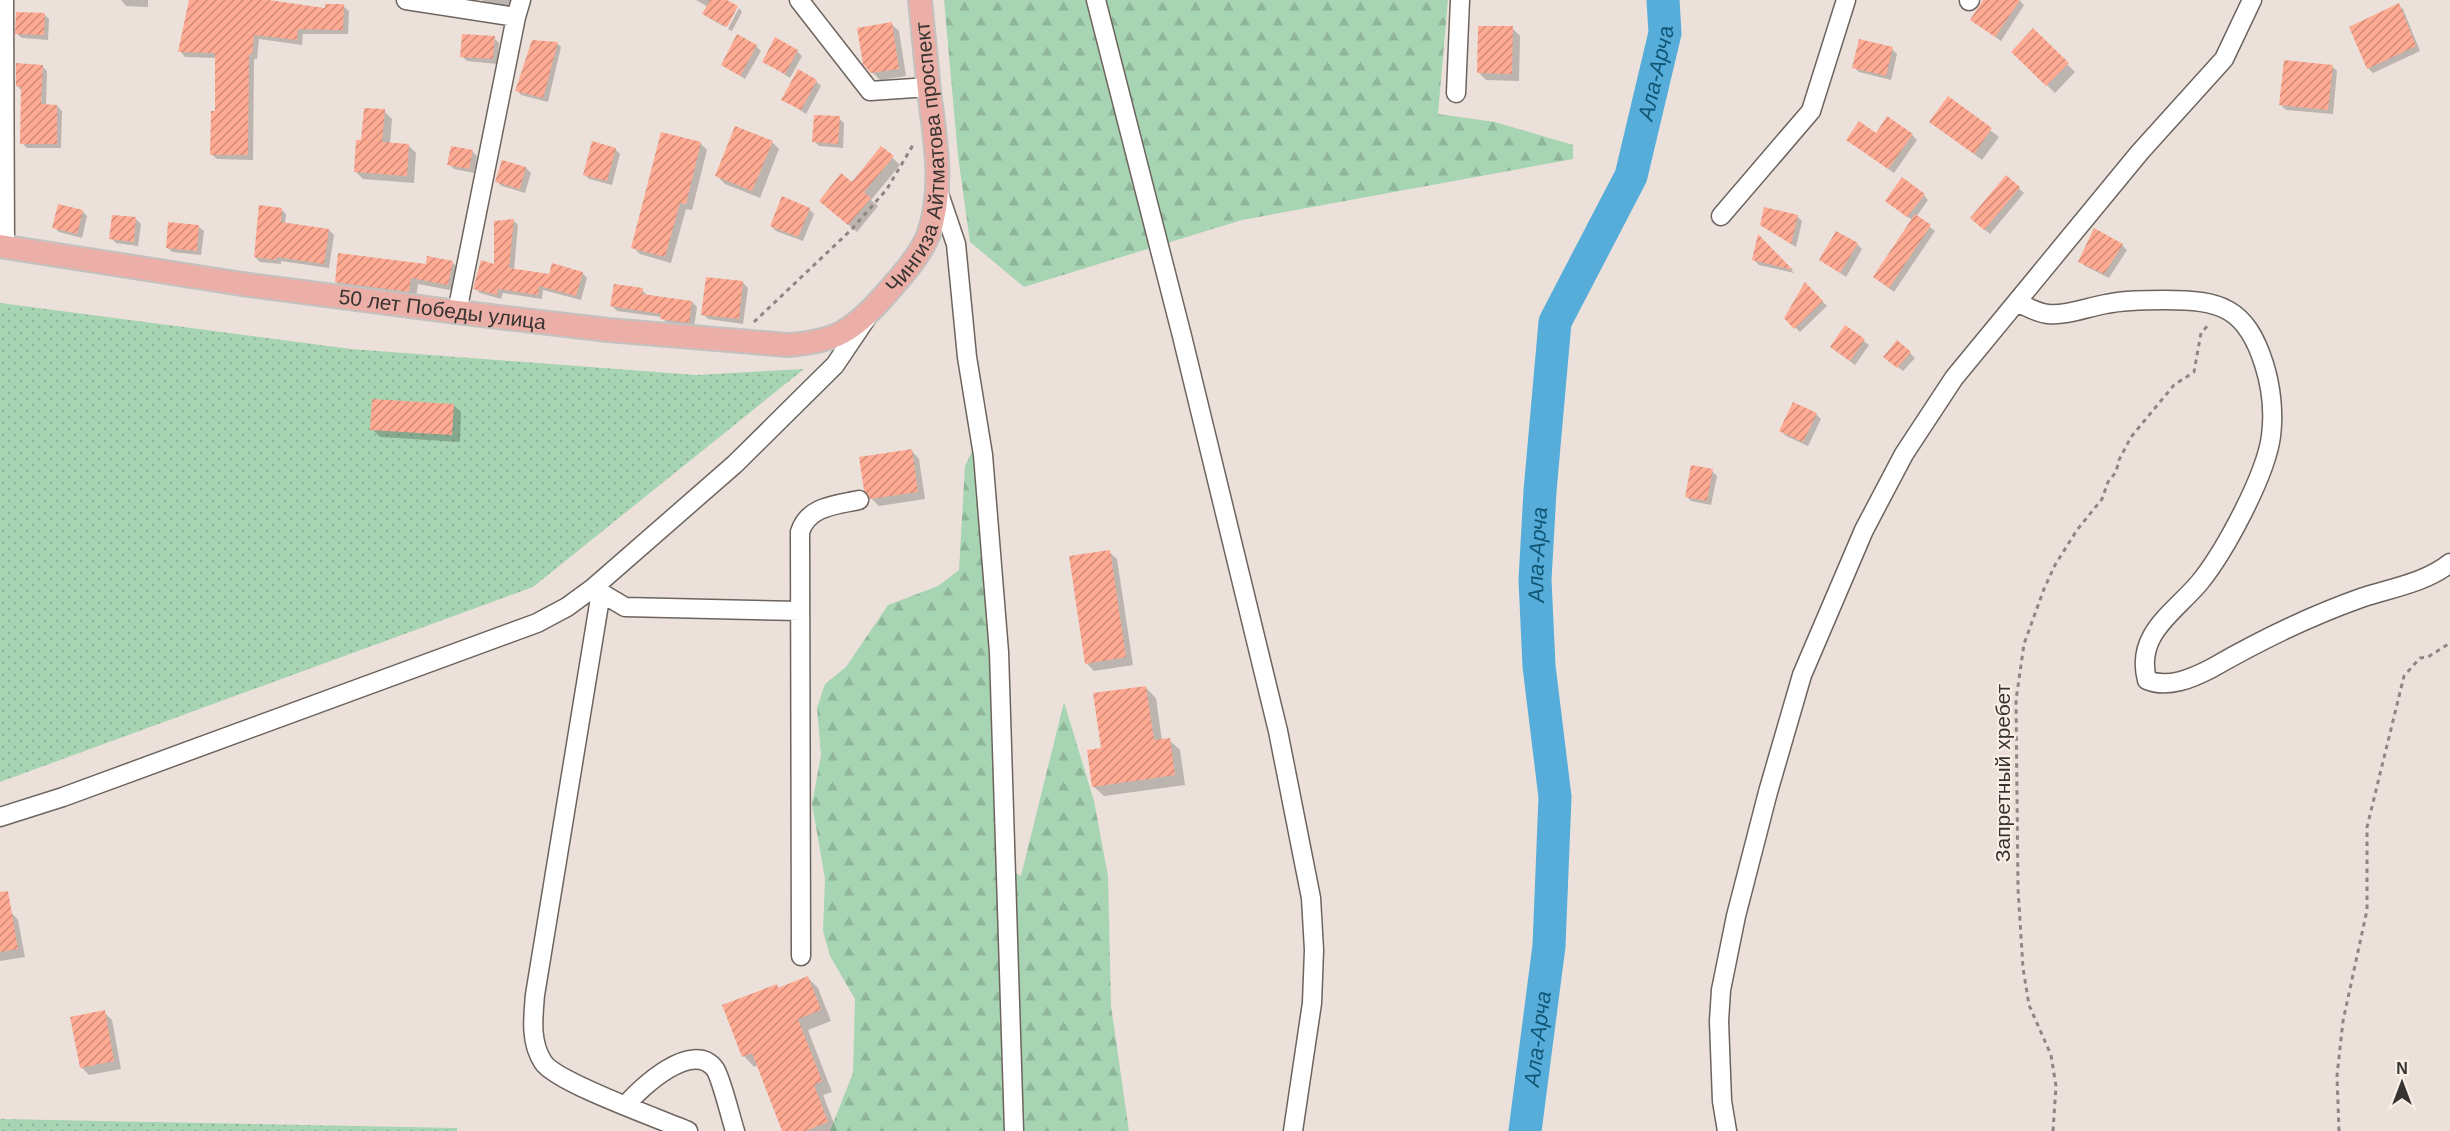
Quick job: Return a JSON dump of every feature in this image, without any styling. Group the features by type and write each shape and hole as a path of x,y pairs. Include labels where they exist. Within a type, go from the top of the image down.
{"main road":[{"name":"Чингиза Айтматова проспект","path":"875,305 910,264 927,237 937,189 937,155 920,0"},
{"name":"50 лет Победы улица","path":"2,246 242,284 457,312 608,330 747,343 811,344 833,339 852,327 875,305"}],"street":[{"path":"2,246 4,0"},
{"path":"406,0 518,9 457,312"},
{"path":"800,0 870,91 929,87"},
{"path":"1096,0 1182,336 1278,731 1311,898 1314,950 1312,1003 1293,1131"},
{"path":"1456,93 1460,0"},
{"path":"1721,216 1811,111 1846,0"},
{"path":"1726,1131 1720,1061 1721,990 1736,916 1768,792 1802,675 1864,530 1904,454 1954,378 2140,152 2224,59 2252,0"},
{"path":"937,189 956,244 967,357 983,455 997,629 1014,1131"},
{"path":"2018,303 2049,314 2111,303 2186,300 2218,304 2238,318 2258,344 2267,373 2271,406 2272,435 2267,456 2227,542 2201,581 2161,624 2146,646 2143,664 2147,680 2157,684 2171,684 2198,676 2259,641 2361,598 2399,589 2450,563"},
{"path":"0,817 63,797 537,623 597,590 735,464 835,365 875,305"},
{"path":"801,956 800,532 803,521 814,510 859,500"},
{"path":"597,590 625,607 800,611"},
{"path":"597,590 535,995 534,1044 544,1064 564,1079 688,1131"},
{"path":"626,1105 660,1072 676,1064 693,1060 706,1062 715,1070 735,1131"}],"path":[{"path":"747,343 748,329 852,229 887,189 913,145 912,134"},
{"name":"Запретный хребет","path":"2054,1131 2056,1086 2050,1055 2029,1005 2023,968 2018,889 2016,700 2024,644 2043,589 2055,565 2080,525 2102,499 2131,437 2174,385 2194,372 2199,342 2206,326 2217,319 2223,319 2230,324 2238,318"},
{"path":"2339,1131 2337,1076 2343,1021 2367,910 2367,827 2404,676 2420,658 2428,657 2450,643"}],"green space":[{"path":"944,0 1448,0 1438,114 1495,122 1573,145 1573,159 1242,220 1024,287 970,242 958,156"},
{"path":"0,303 351,349 696,375 804,369 533,587 0,782"},
{"path":"976,443 982,467 999,864 1021,876 1064,702 1094,801 1108,876 1111,1006 1129,1131 830,1131 853,1073 855,999 830,956 823,931 825,879 812,804 821,755 817,708 825,684 846,667 888,605 938,586 959,570 965,466"},
{"path":"0,1119 457,1128 457,1131 0,1131"}],"building":[{"path":"189,0 268,0 325,8 325,4 344,4 343,30 298,29 297,40 254,35 252,54 249,54 248,155 210,155 211,111 215,111 215,53 178,52"},
{"path":"710,0 727,0 738,6 727,27 702,14"},
{"path":"1983,0 2020,0 1995,37 1970,20"},
{"path":"2399,3 2416,46 2367,69 2349,27"},
{"path":"16,12 45,13 44,35 15,34"},
{"path":"892,22 899,69 871,73 863,64 857,28"},
{"path":"1478,26 1513,26 1512,74 1477,73"},
{"path":"2033,28 2069,63 2046,86 2011,52"},
{"path":"462,34 495,36 493,59 460,57"},
{"path":"737,34 757,45 740,76 721,65"},
{"path":"775,37 798,50 785,74 762,62"},
{"path":"1859,39 1893,47 1886,76 1852,68"},
{"path":"532,40 558,42 543,98 515,91"},
{"path":"2284,60 2333,65 2328,110 2279,105"},
{"path":"16,63 43,65 41,104 57,105 57,144 20,144 21,87 16,86"},
{"path":"798,69 817,80 801,110 781,100"},
{"path":"1948,96 1992,128 1974,154 1929,122"},
{"path":"364,108 385,109 382,142 409,144 407,176 354,172 356,140 361,140"},
{"path":"814,115 840,116 838,144 812,142"},
{"path":"1887,116 1913,134 1888,169 1846,140 1859,121 1876,133"},
{"path":"735,126 773,141 752,191 715,176"},
{"path":"661,132 701,142 686,204 680,203 665,257 631,248"},
{"path":"592,141 616,148 607,181 583,175"},
{"path":"451,146 473,150 469,169 447,165"},
{"path":"881,146 894,156 864,192 871,198 848,225 819,201 841,173 852,182"},
{"path":"502,160 526,167 520,189 495,182"},
{"path":"2006,175 2020,187 1984,230 1970,218"},
{"path":"1902,177 1925,194 1907,217 1885,201"},
{"path":"782,196 810,208 798,237 770,226"},
{"path":"58,204 83,210 77,234 52,228"},
{"path":"259,205 282,208 281,222 329,229 324,264 277,257 276,260 254,257"},
{"path":"1764,207 1798,215 1791,244 1760,225"},
{"path":"1915,214 1931,225 1889,288 1873,277"},
{"path":"112,215 136,217 134,242 109,239"},
{"path":"514,219 509,268 549,274 552,263 583,272 576,296 539,286 538,295 498,289 497,295 473,289 481,260 494,264 494,221"},
{"path":"168,222 199,225 197,251 166,248"},
{"path":"2094,228 2123,244 2104,274 2078,262"},
{"path":"1836,231 1858,243 1840,273 1819,260"},
{"path":"1758,234 1793,270 1752,260"},
{"path":"338,253 426,264 427,256 453,261 448,285 411,278 409,292 335,282"},
{"path":"706,277 743,281 739,319 701,315"},
{"path":"1805,282 1823,301 1794,329 1784,318"},
{"path":"614,284 643,288 642,294 692,301 689,323 660,319 661,314 610,306"},
{"path":"1845,325 1865,339 1850,361 1830,347"},
{"path":"1897,340 1911,352 1897,368 1883,357"},
{"path":"372,399 454,404 452,435 370,430"},
{"path":"1793,402 1817,413 1803,442 1779,431"},
{"path":"912,449 918,492 870,499 864,490 859,457"},
{"path":"1691,465 1713,469 1707,501 1685,497"},
{"path":"1110,550 1126,657 1085,664 1069,556"},
{"path":"1146,686 1154,740 1170,738 1175,775 1092,787 1087,750 1101,748 1093,693"},
{"path":"8,891 18,949 0,952 0,892"},
{"path":"808,976 821,1010 798,1019 822,1081 814,1085 828,1122 805,1131 782,1131 752,1053 742,1057 722,1005 777,984 778,988"},
{"path":"105,1010 114,1061 80,1068 70,1017"}],"waterway":[{"name":"Ала-Арча","path":"1525,1131 1549,946 1555,797 1539,666 1535,580 1540,491 1555,322 1631,176 1665,33 1663,0"}]}
